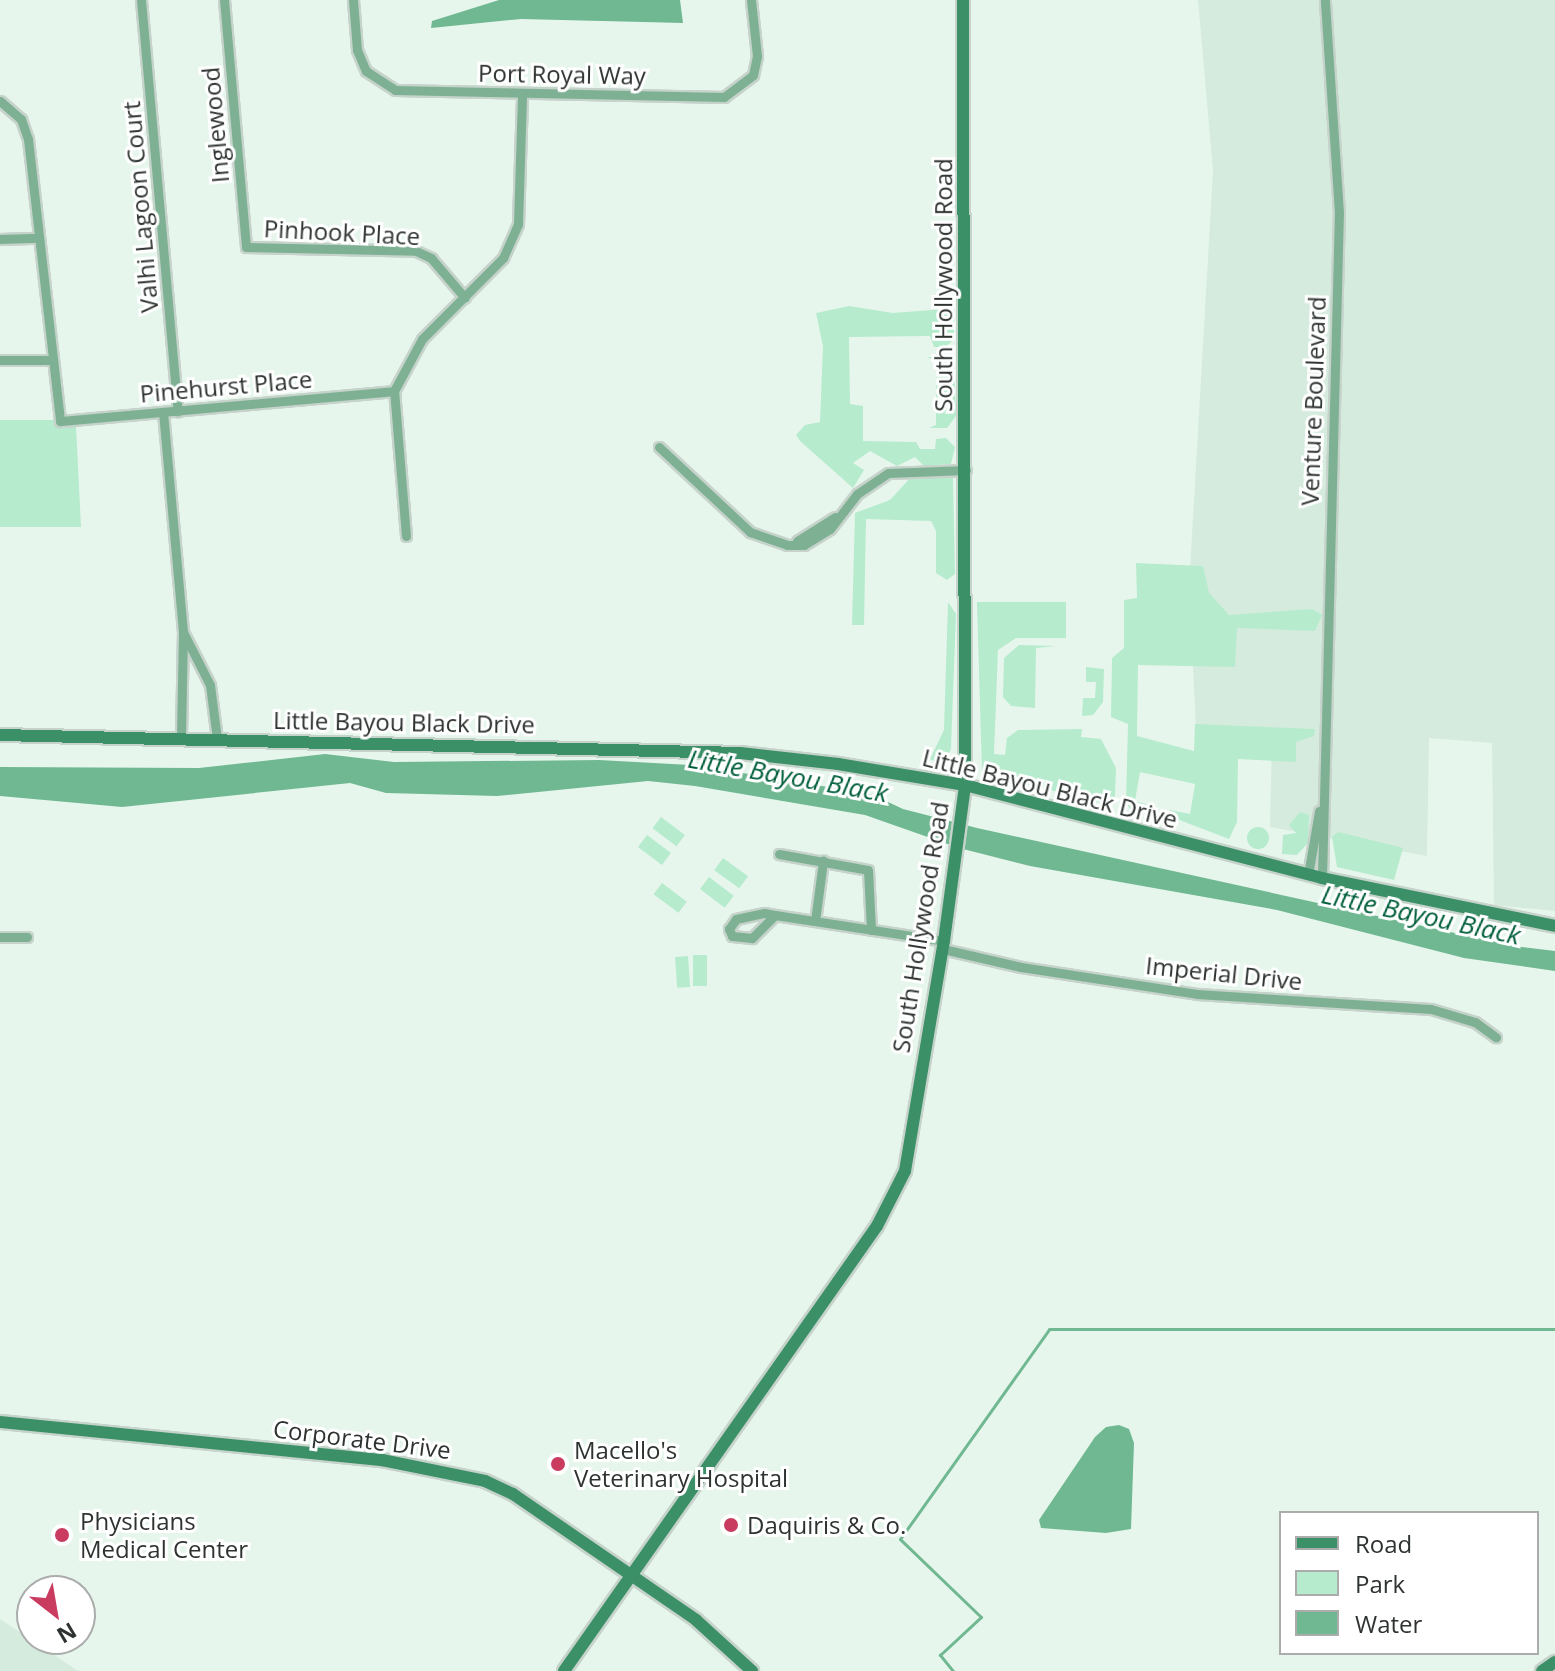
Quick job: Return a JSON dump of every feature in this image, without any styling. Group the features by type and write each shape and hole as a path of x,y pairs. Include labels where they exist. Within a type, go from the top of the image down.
{"main road":[{"name":"South Hollywood Road","path":"564,1671 896,1194 944,945 965,785 966,470 963,35 960,0"},
{"name":"Little Bayou Black Drive","path":"0,735 740,753 965,785 1308,875 1555,926"},
{"name":"Corporate Drive","path":"0,1422 436,1467 513,1494 696,1620 752,1671"},
{"path":"1542,1671 1555,1662"}],"street":[{"name":"Valhi Lagoon Court","path":"141,0 178,411"},
{"name":"Inglewood","path":"224,0 246,247"},
{"name":"Port Royal Way","path":"353,0 357,50 366,71 379,84 395,90 724,97 753,75 751,0"},
{"name":"Venture Boulevard","path":"1322,878 1321,804 1339,213 1325,0"},
{"path":"406,536 394,391 422,339 503,258 518,224 522,95"},
{"path":"0,101 21,119 28,139 51,360 0,360"},
{"path":"0,239 38,238"},
{"name":"Pinhook Place","path":"246,247 416,251 431,258 465,298"},
{"name":"Pinehurst Place","path":"51,360 60,421 394,391"},
{"path":"163,412 183,632 181,738"},
{"path":"659,447 750,532 787,545 819,530 888,473 966,470"},
{"path":"183,632 210,685 217,739"},
{"name":"Venture Boulevard","path":"1308,875 1321,804"},
{"path":"779,854 868,870 871,930"},
{"path":"815,921 823,861"},
{"name":"Imperial Drive","path":"775,915 752,938 740,941 729,929 736,919 775,915 944,945 1021,967 1197,994 1431,1009 1475,1022 1496,1037"},
{"path":"0,937 27,937"}],"shaded area":[{"path":"1198,0 1555,0 1555,911 1494,905 1492,743 1429,738 1427,856 1270,827 1272,737 1196,731 1189,587 1213,171"},
{"path":"0,1619 16,1630 16,1655 54,1655 78,1671 0,1671"}],"green space":[{"path":"849,306 893,313 945,309 954,314 954,339 946,347 934,347 930,336 849,337 850,404 863,406 863,441 916,442 920,449 935,449 936,439 946,438 955,447 951,464 924,466 915,457 897,466 870,451 853,463 864,470 853,488 796,435 805,425 820,422 823,346 816,313"},
{"path":"927,357 944,357 954,366 956,416 947,428 929,428 936,425 936,361"},
{"path":"0,420 53,420 76,426 81,527 0,527"},
{"path":"912,476 953,478 955,574 947,580 936,573 936,531 931,521 866,519 864,625 852,625 855,513 890,500"},
{"path":"1136,563 1203,566 1209,593 1229,615 1312,609 1322,615 1315,631 1237,628 1235,667 1138,665 1137,736 1194,751 1195,724 1315,729 1314,736 1296,742 1296,762 1238,759 1237,822 1229,839 1169,816 1170,810 1190,814 1195,784 1140,772 1135,801 1155,807 1154,815 1130,809 1126,802 1128,724 1111,717 1112,658 1124,648 1124,600 1137,598"},
{"path":"948,602 956,614 951,748 948,758 937,763 930,759 944,730"},
{"path":"977,602 1066,602 1066,638 1016,638 998,650 994,754 1005,755 1007,738 1018,730 1082,729 1081,737 1101,739 1116,768 1115,796 1110,805 982,773"},
{"path":"1019,645 1056,646 1036,648 1035,708 1011,706 1003,697 1004,658"},
{"path":"1086,667 1104,669 1103,702 1093,715 1082,716 1083,698 1095,698 1096,682 1086,682"},
{"path":"1300,812 1309,815 1308,843 1297,855 1282,854 1283,835 1296,833 1289,825"},
{"path":"661,817 685,835 677,846 653,828"},
{"path":"1258,827 1266,830 1269,838 1266,846 1258,849 1250,846 1247,838 1250,830"},
{"path":"1338,832 1403,848 1394,880 1337,867 1332,837"},
{"path":"647,835 671,853 662,865 638,847"},
{"path":"723,858 748,876 739,888 714,870"},
{"path":"709,877 734,896 725,908 700,889"},
{"path":"662,883 687,902 678,913 654,894"},
{"path":"693,955 707,955 707,986 693,986"},
{"path":"688,956 690,987 677,988 675,957"}],"water":[{"path":"499,0 680,0 683,23 521,19 431,28 432,21"},
{"path":"325,754 394,762 599,760 690,765 788,780 873,795 903,809 977,828 1514,946 1555,951 1555,971 1464,958 1277,910 1030,866 959,848 865,815 695,786 648,781 497,796 386,793 350,783 122,807 0,796 0,767 199,768"},
{"path":"1119,1425 1129,1429 1134,1443 1131,1529 1106,1533 1041,1528 1039,1520 1095,1437 1106,1427"}],"waterway":[{"path":"953,1671 940,1655 981,1617 900,1539 1049,1329 1555,1329"}],"place":[{"name":"Macello's Veterinary Hospital","path":"558,1464"},
{"name":"Daquiris & Co.","path":"731,1525"},
{"name":"Physicians Medical Center","path":"62,1535"}],"water label":[{"name":"Little Bayou Black","path":"788,776"},
{"name":"Little Bayou Black","path":"1421,915"}]}
